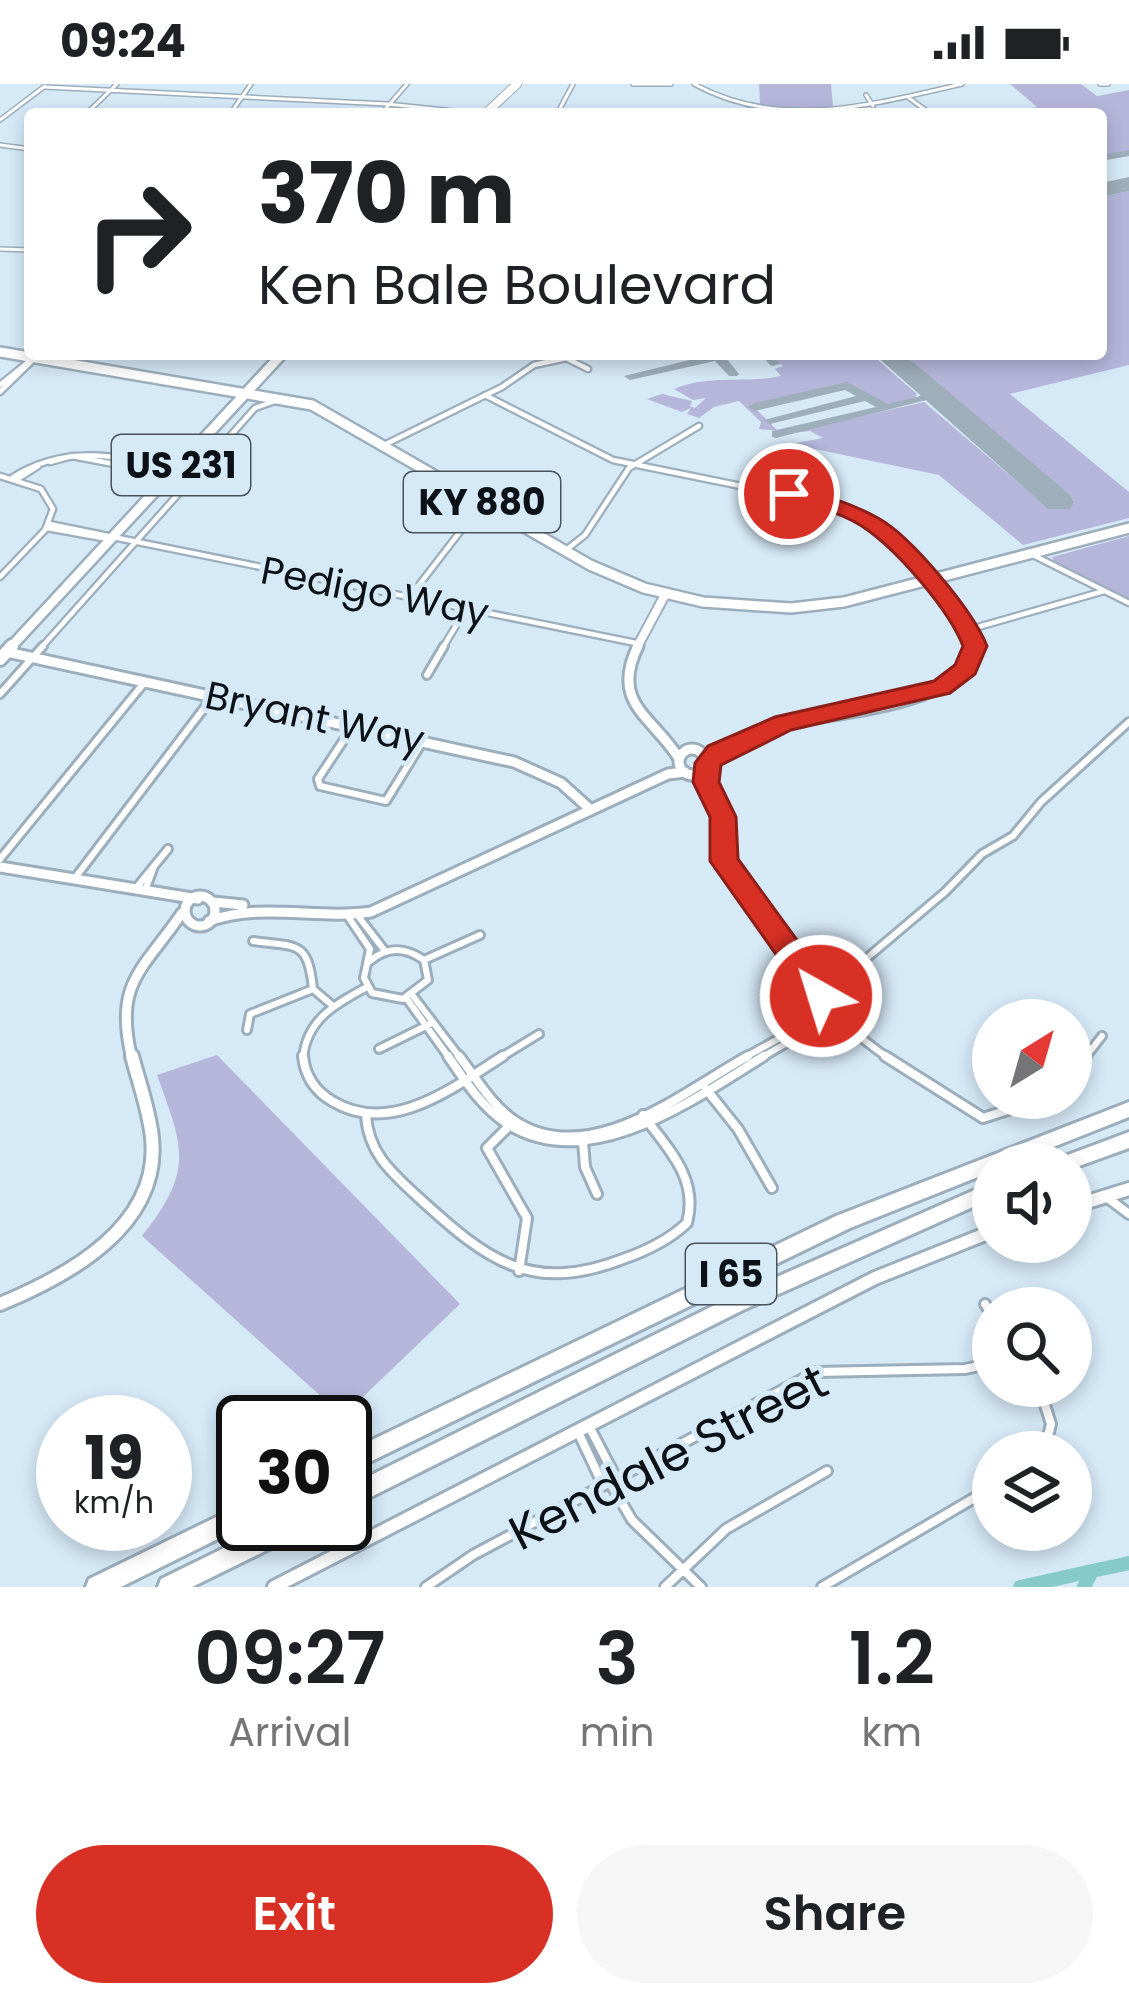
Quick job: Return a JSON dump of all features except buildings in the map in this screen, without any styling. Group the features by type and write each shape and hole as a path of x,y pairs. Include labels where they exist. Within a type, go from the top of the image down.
{"highway":[{"name":"I 65","path":"372,1452 843,1222 1129,1109"},
{"path":"1092,1153 1129,1139"},
{"name":"I 65","path":"372,1486 736,1304 972,1199"},
{"path":"98,1587 216,1528"},
{"path":"169,1587 242,1551"}],"main road":[{"path":"492,108 517,84"},
{"name":"US 231","path":"61,360 249,391"},
{"path":"249,391 277,360"},
{"name":"US 231","path":"0,670 13,650 249,391"},
{"name":"KY 880","path":"249,391 283,396 323,410 617,578 686,598 791,608 844,602 1129,528"},
{"path":"668,774 677,758 693,752 718,752 784,723 942,687 957,678 973,658 971,629 931,581"},
{"path":"666,593 662,608 636,643 629,664 630,694 640,714 662,735 688,773"},
{"path":"662,608 686,598"},
{"name":"Bryant Way","path":"13,650 527,766 561,783 591,810"},
{"path":"662,735 707,765"},
{"path":"141,962 180,930 205,922 262,909 349,915 390,904 668,774 707,765 718,752"},
{"path":"0,863 213,902 286,905 349,915"},
{"path":"164,891 190,923 205,922 217,911 213,902"},
{"path":"0,1304 56,1281 99,1252 125,1226 147,1189 153,1136 131,1058 125,1003 141,962 198,899"},
{"path":"1092,1200 1129,1189"},
{"path":"274,1587 875,1278 972,1239"}],"street":[{"path":"93,108 117,84"},
{"path":"234,108 251,84"},
{"path":"387,108 407,84"},
{"path":"633,84 670,84"},
{"path":"698,84 733,101 789,108"},
{"path":"937,84 946,88"},
{"path":"839,108 873,106 962,84"},
{"path":"1100,84 1108,84"},
{"path":"0,120 46,85 427,108"},
{"path":"866,95 873,106"},
{"path":"907,99 921,108"},
{"path":"0,389 33,360"},
{"path":"384,446 542,362 556,360"},
{"path":"572,360 588,369"},
{"path":"484,395 589,451 632,466 833,503 877,526 931,581"},
{"path":"0,694 13,650 134,543 258,406 283,396"},
{"path":"566,550 589,534 611,488 632,466 699,426"},
{"path":"13,479 67,456 173,473"},
{"path":"0,476 49,497 53,509 48,526 0,578"},
{"path":"409,598 483,502"},
{"name":"Pedigo Way","path":"48,526 636,643"},
{"path":"1035,556 1129,603"},
{"path":"971,629 1104,591"},
{"path":"427,674 466,609"},
{"path":"0,863 146,680"},
{"path":"75,878 214,695"},
{"path":"821,996 982,854 1013,836 1041,802 1129,722"},
{"path":"353,726 318,779 320,786 387,800 423,741"},
{"path":"706,782 707,765"},
{"path":"688,773 706,782 720,803 721,848 728,868 821,996 861,1041 972,1111"},
{"path":"142,888 168,849"},
{"path":"349,915 385,951"},
{"path":"349,915 370,947 370,961"},
{"path":"424,960 480,935"},
{"path":"253,941 302,948 310,958 313,989 333,1006"},
{"path":"410,950 424,960 428,980 410,998 386,1000 367,987 364,972 385,951 410,950"},
{"path":"367,987 333,1006 308,1033 304,1066 313,1086 328,1101 367,1115 408,1109 539,1034"},
{"path":"247,1030 250,1014 313,989"},
{"path":"410,998 512,1123 540,1138 582,1140 608,1139 834,1011"},
{"path":"379,1048 430,1024"},
{"path":"1092,1049 1102,1036"},
{"path":"703,1084 738,1129 772,1188"},
{"path":"367,1115 367,1135 377,1159 474,1249 519,1270 551,1275 597,1269 682,1229 691,1217 690,1187 676,1157 645,1118"},
{"path":"512,1123 487,1148 528,1223 519,1270"},
{"path":"582,1140 585,1167 597,1194"},
{"path":"1106,1196 1129,1214"},
{"name":"Kendale Street","path":"426,1587 462,1562 816,1372 972,1368"},
{"path":"583,1428 632,1520 701,1587"},
{"path":"665,1587 726,1529 827,1471"},
{"path":"822,1587 972,1499"}],"shaded area":[{"path":"759,84 831,84 833,107 745,108 760,105"},
{"path":"1010,84 1081,84 1097,96 1129,90 1129,151 1107,155 1107,108 1032,108 1037,107"},
{"path":"1129,191 1129,365 1010,394 1129,492 1129,518 1023,545 939,475 791,444 823,438 810,431 781,434 924,402 1048,508 1074,501 911,360 1107,360 1107,196"},
{"path":"777,360 878,360 917,394 914,399 884,405 851,385 753,406 778,431 759,429 761,422 739,401 714,407 699,418 687,414 691,408 682,412 647,399 662,394 692,401 690,406 695,408 706,398 693,400 674,389 701,382 781,376 775,369 783,366"},
{"path":"1129,536 1129,599 1052,557"},
{"path":"217,1055 460,1304 365,1395 320,1395 142,1236 170,1193 179,1158 157,1075"}],"waterway":[{"path":"1092,1571 1129,1563"},
{"path":"1020,1587 1092,1571"},
{"path":"1084,1587 1092,1571"}],"taxiway":[{"path":"1107,157 1129,153"},
{"path":"630,376 703,360"},
{"path":"721,360 733,374"},
{"path":"771,360 775,364"},
{"path":"754,407 847,386 867,397"},
{"path":"887,408 936,396"},
{"path":"770,420 867,397"},
{"path":"867,397 887,408"},
{"path":"776,434 887,408"}],"runway":[{"path":"1107,189 1129,184"},
{"path":"895,360 1059,502"}],"route":[{"path":"789,494 833,503 877,526 964,617 975,646 966,669 942,687 784,723 718,752 708,763 706,782 723,817 724,861 821,996"}]}
